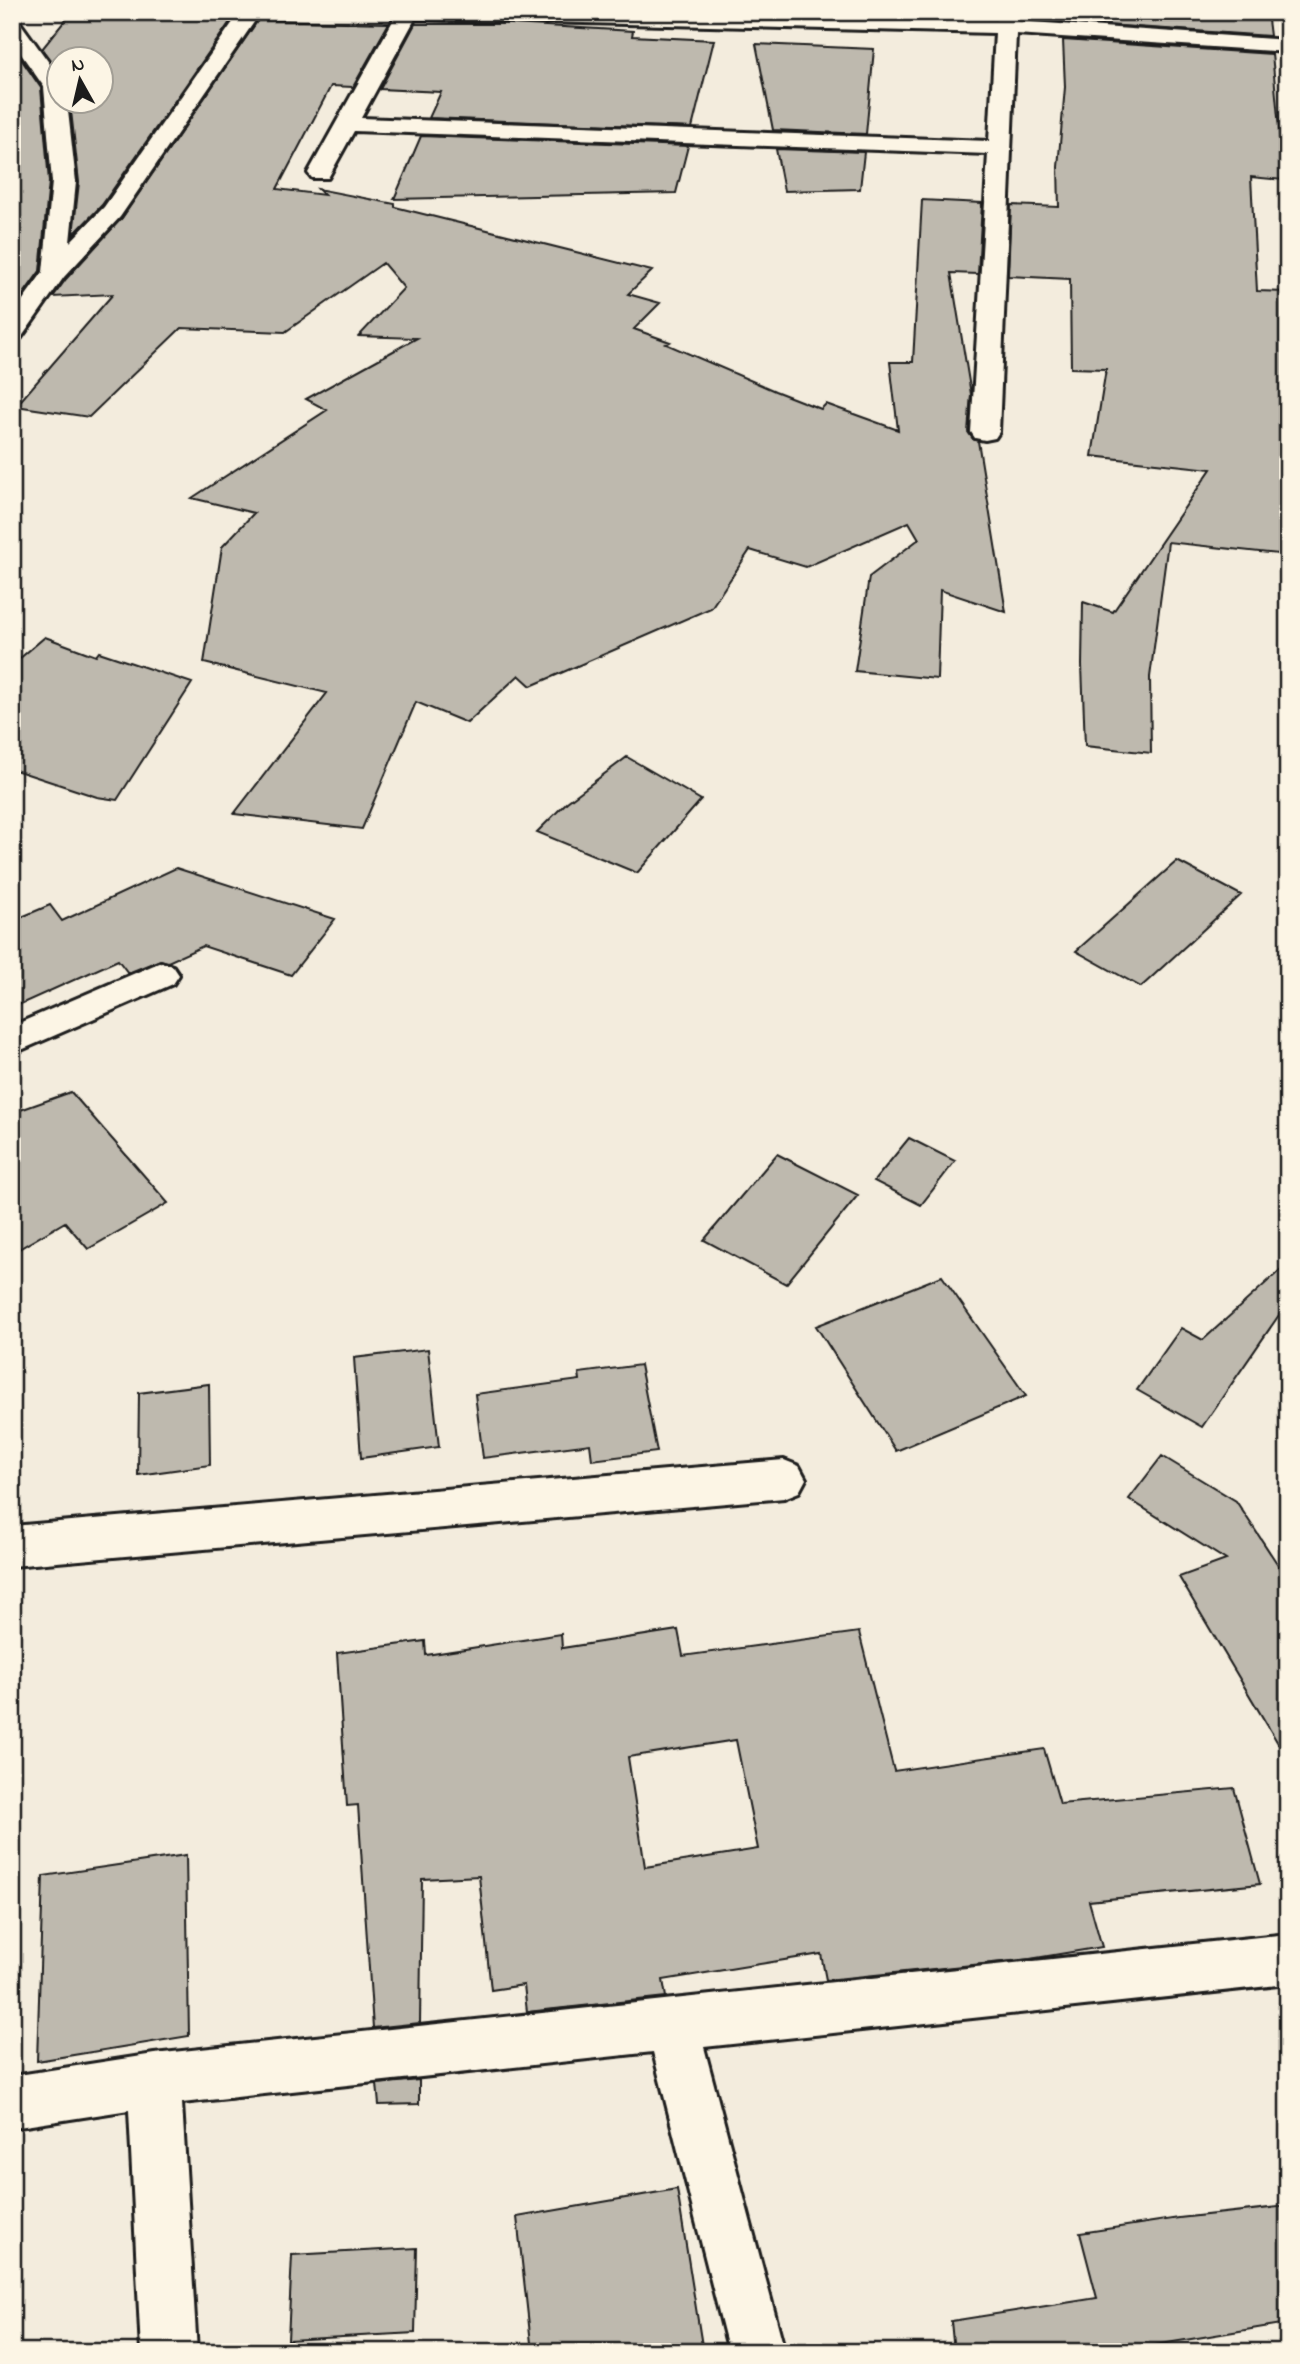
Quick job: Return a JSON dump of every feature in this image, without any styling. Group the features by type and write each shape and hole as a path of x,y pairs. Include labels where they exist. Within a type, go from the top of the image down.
{"street":[{"path":"12,333 55,272 112,212 251,12"},
{"path":"399,12 1006,20 1288,46 1285,23"},
{"path":"320,173 408,12"},
{"path":"985,432 1006,20"},
{"path":"12,24 55,88 64,182 55,272"},
{"path":"347,124 999,148"},
{"path":"12,1041 161,975"},
{"path":"12,1546 784,1479"},
{"path":"12,2102 154,2080 1288,1959"},
{"path":"673,2024 757,2352"},
{"path":"154,2080 169,2352"}],"building":[{"path":"1062,12 1267,12 1270,36 1062,22"},
{"path":"71,13 232,19 102,205 73,235 79,182 72,116 116,116 116,46 46,46 46,54 42,49"},
{"path":"258,20 389,23 353,87 331,86 277,189 324,195 318,189 395,204 395,207 652,271 628,294 660,303 634,329 670,342 666,344 821,409 826,404 898,430 890,362 913,362 922,200 982,203 978,274 951,273 971,394 968,432 978,441 1006,612 940,590 937,679 855,671 869,577 919,539 909,522 806,567 750,550 711,608 531,686 519,675 467,723 416,702 362,829 234,814 327,693 204,663 222,547 254,513 192,498 327,410 306,399 417,338 359,336 404,288 383,263 285,332 181,328 89,417 16,406 113,294 53,297 122,218"},
{"path":"415,24 511,24 633,31 632,36 714,40 692,128 429,118 441,92 380,89"},
{"path":"1063,40 1272,54 1284,180 1251,177 1257,291 1288,292 1288,555 1168,542 1150,677 1151,753 1085,746 1083,602 1113,612 1211,469 1092,456 1106,369 1071,368 1070,279 1008,276 1011,205 1059,207 1058,167 1065,87"},
{"path":"756,44 874,49 866,134 773,130"},
{"path":"12,46 41,88 49,182 40,271 20,299 12,300"},
{"path":"421,136 688,146 676,193 394,199"},
{"path":"776,149 864,152 860,189 784,191"},
{"path":"45,637 96,656 99,652 192,683 117,800 97,797 12,769 12,665"},
{"path":"627,757 701,800 637,873 537,832 567,802"},
{"path":"1177,861 1241,895 1141,987 1076,951"},
{"path":"176,868 335,919 291,975 203,946 168,962 160,960 128,973 118,960 12,1008 12,921 50,905 62,921"},
{"path":"71,1092 168,1203 88,1249 65,1222 12,1253 12,1113"},
{"path":"909,1138 955,1161 921,1205 874,1181"},
{"path":"777,1154 858,1195 786,1284 704,1240"},
{"path":"1288,1263 1288,1302 1202,1427 1137,1390 1181,1328 1203,1340"},
{"path":"942,1276 1026,1396 896,1451 816,1326"},
{"path":"428,1349 439,1447 361,1458 354,1358"},
{"path":"640,1365 657,1452 592,1460 590,1444 483,1458 475,1394 580,1380 579,1373"},
{"path":"209,1384 210,1465 138,1475 139,1393"},
{"path":"1162,1456 1236,1501 1288,1580 1288,1760 1179,1577 1226,1560 1129,1499"},
{"path":"678,1630 683,1656 859,1632 894,1771 1044,1749 1060,1804 1234,1788 1260,1884 1089,1901 1102,1947 1030,1959 826,1980 821,1954 663,1980 666,1997 527,2012 524,1985 491,1990 479,1876 422,1879 420,2023 373,2028 358,1805 347,1806 337,1653 425,1641 426,1655 561,1634 562,1648","holes":["736,1740 758,1849 645,1867 628,1757"]},
{"path":"186,1855 189,2036 37,2061 43,1876"},
{"path":"419,2080 419,2104 379,2105 377,2084"},
{"path":"677,2189 703,2352 532,2352 517,2217"},
{"path":"1288,2206 1288,2323 1113,2352 954,2352 951,2321 1097,2298 1080,2233 1179,2218"},
{"path":"417,2248 415,2333 288,2340 292,2255"}]}
